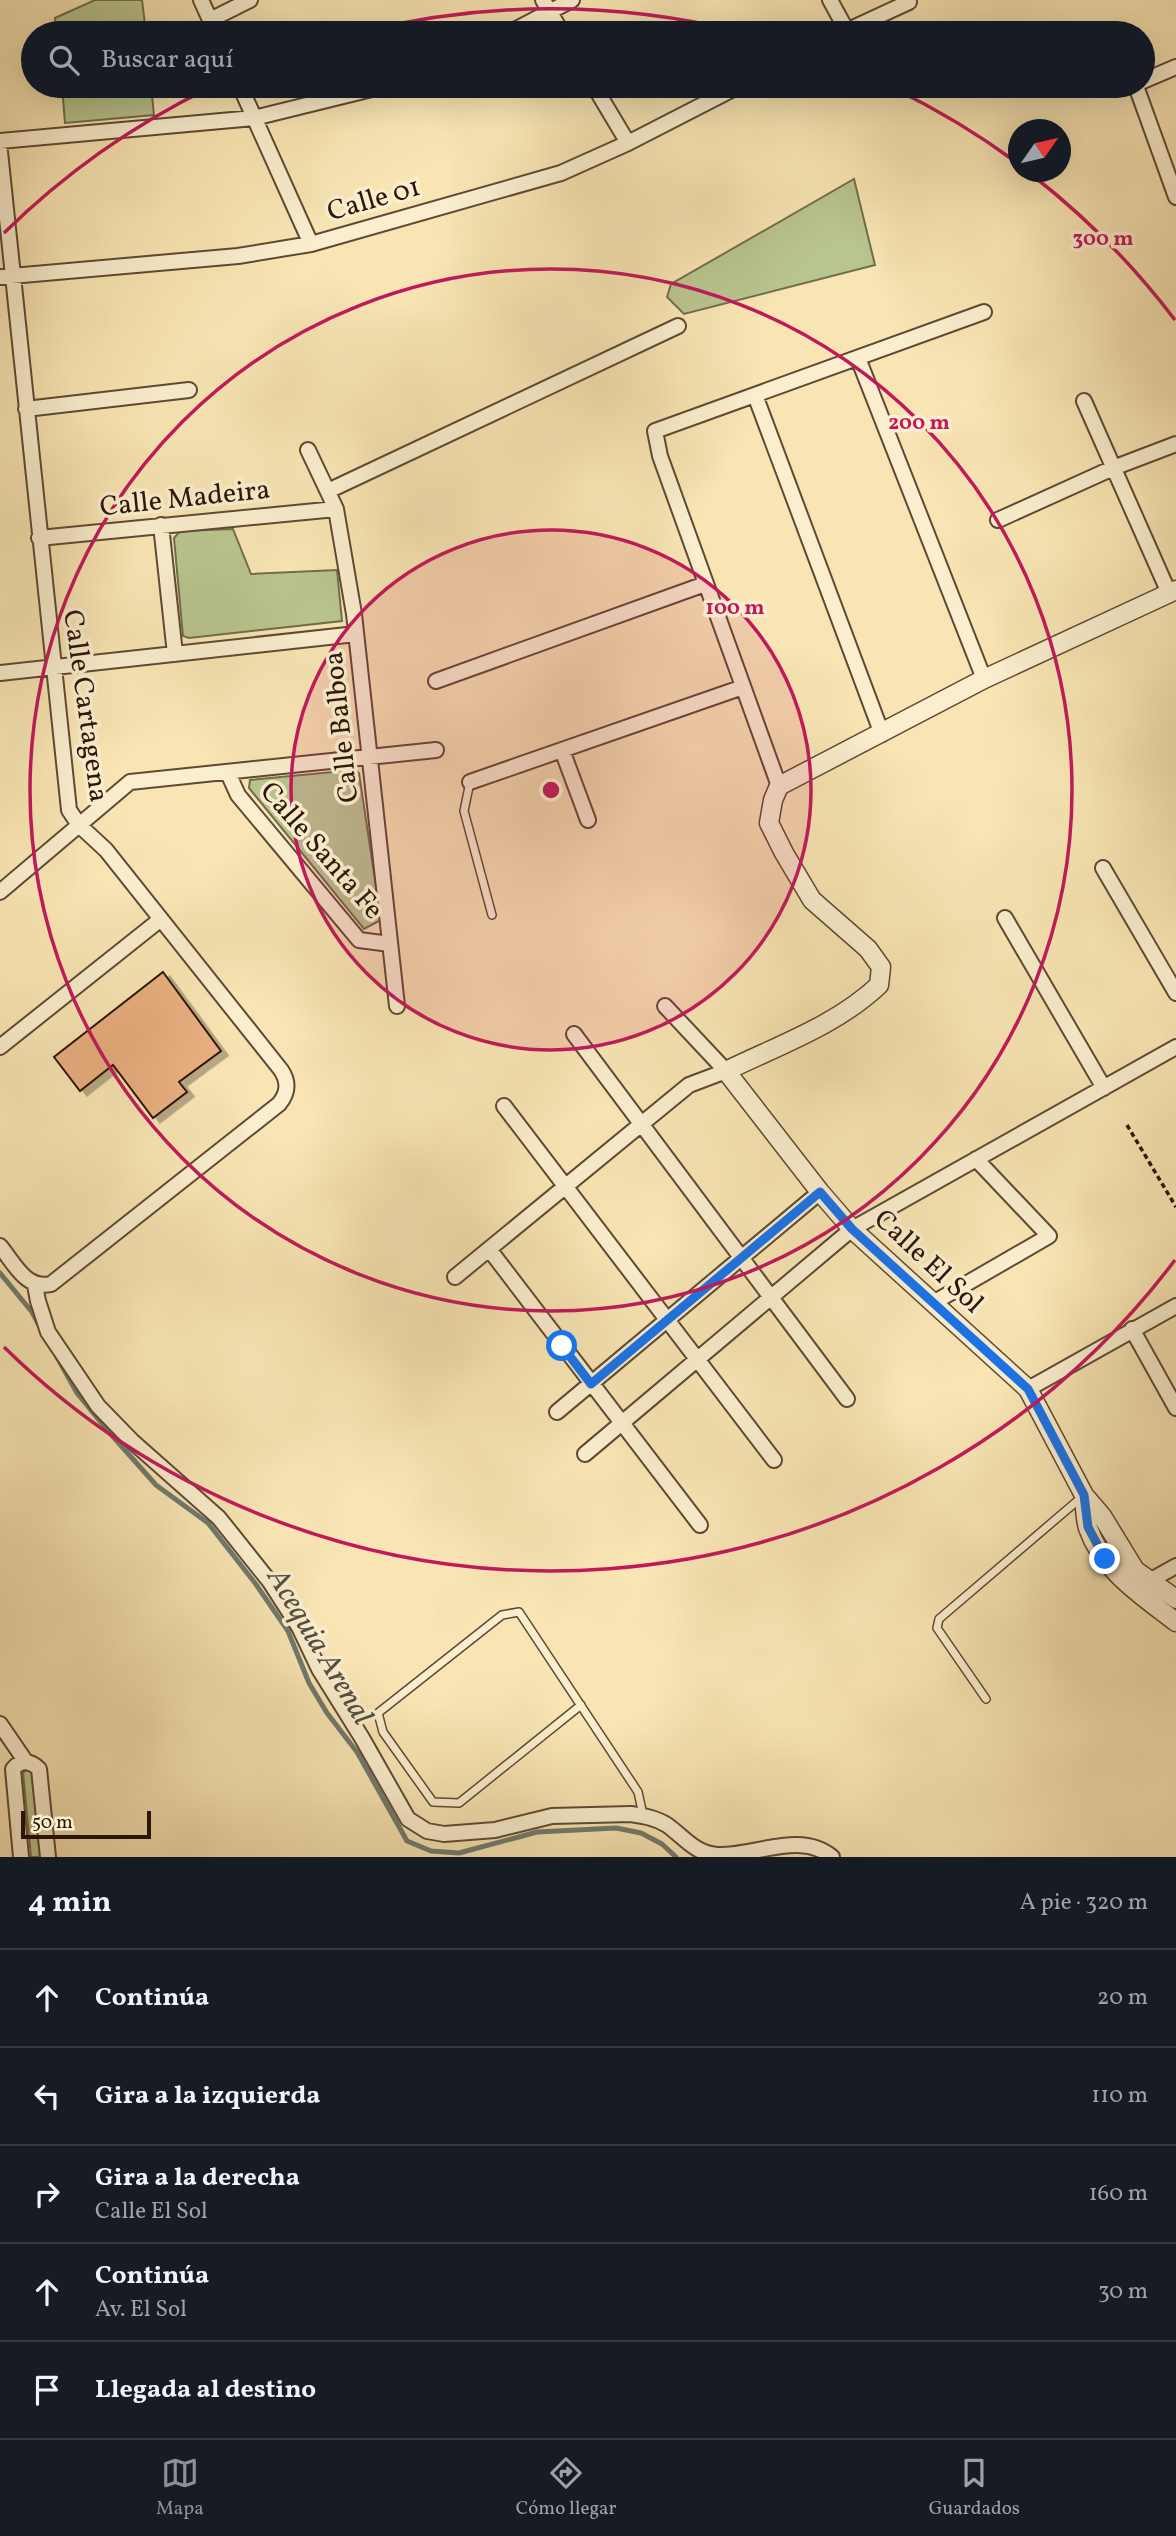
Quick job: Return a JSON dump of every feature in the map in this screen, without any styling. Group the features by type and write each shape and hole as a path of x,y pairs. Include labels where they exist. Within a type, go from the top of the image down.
{"street":[{"path":"201,0 210,21"},
{"path":"221,21 250,0"},
{"path":"525,21 546,6 572,0"},
{"path":"830,0 839,21"},
{"path":"868,21 909,2"},
{"path":"1155,76 1176,67"},
{"path":"245,98 311,244"},
{"path":"0,141 254,118 335,98"},
{"path":"601,98 628,142"},
{"name":"Calle 01","path":"7,276 238,256 311,244 561,173 715,98"},
{"path":"1140,98 1176,195"},
{"name":"Calle Cartagena","path":"0,152 7,276 26,409 69,810 79,825 106,850 281,1070 285,1076 287,1090 279,1104 58,1279 51,1284 32,1283"},
{"path":"779,786 660,456 655,431 984,312"},
{"path":"328,491 678,326"},
{"path":"858,358 984,679"},
{"path":"26,409 189,390"},
{"path":"755,395 882,734"},
{"path":"455,1277 689,1085 726,1071 830,1021 879,985 881,967 868,948 812,900 784,853 769,823 773,800 779,786 984,679 1173,592 1084,401"},
{"path":"998,520 1113,468 1176,444"},
{"name":"Calle Balboa","path":"307,450 336,509 356,634 397,1006"},
{"name":"Calle Madeira","path":"39,538 336,509"},
{"path":"161,525 175,654"},
{"path":"436,681 705,584"},
{"path":"0,673 356,634"},
{"path":"470,782 743,687"},
{"path":"0,892 130,782 436,750"},
{"path":"562,750 588,820"},
{"name":"Calle Santa Fe","path":"228,773 238,795 359,940 390,944"},
{"path":"1103,868 1176,993"},
{"path":"1005,918 1104,1088"},
{"path":"0,1047 161,919"},
{"path":"665,1006 726,1071"},
{"path":"574,1034 847,1399"},
{"path":"585,1454 852,1229 1176,1048"},
{"name":"Calle El Sol","path":"726,1071 852,1229 1028,1389 1084,1495"},
{"path":"504,1106 775,1460"},
{"path":"933,1303 1049,1236 976,1159"},
{"path":"557,1412 820,1192"},
{"path":"0,1246 32,1283 48,1332 98,1406 132,1441 219,1518 270,1582 299,1627 323,1676 408,1819 426,1831 444,1834 495,1829 532,1819 567,1814 643,1815 665,1824 689,1845 706,1854 730,1855 800,1845 818,1848 832,1857"},
{"path":"489,1249 700,1525"},
{"path":"1028,1389 1176,1306"},
{"path":"1132,1329 1176,1408"},
{"path":"1084,1495 1102,1516 1135,1570 1176,1599"},
{"path":"1084,1495 1088,1527 1105,1559 1122,1581 1176,1622"},
{"path":"1151,1580 1176,1566"},
{"path":"0,1724 26,1762"},
{"path":"21,1857 13,1769 17,1764 26,1762 39,1769 48,1857"}],"lane":[{"path":"470,782 464,811 492,915"},
{"path":"986,1699 937,1628 939,1619 1084,1495"},
{"path":"581,1705 459,1803 433,1802 383,1732 378,1713 502,1615 519,1612 581,1705 638,1792 643,1815"}],"path":[{"path":"1127,1125 1176,1206"}],"green space":[{"path":"95,0 142,0 145,21 55,21 55,18"},
{"path":"63,98 152,98 154,115 65,123"},
{"path":"854,179 875,265 684,314 667,297 671,284"},
{"path":"233,529 251,574 337,570 342,621 189,638 183,636 174,538 180,531"},
{"path":"354,770 359,773 381,920 364,929 249,788 250,780"},
{"path":"32,1771 40,1857 31,1857 23,1772"}],"building":[{"path":"163,972 221,1051 179,1082 187,1092 153,1118 113,1065 80,1091 54,1057"}],"waterway":[{"name":"Acequia Arenal","path":"0,1273 32,1312 40,1327"},
{"name":"Acequia Arenal","path":"57,1357 77,1393 108,1431 156,1485 208,1523 255,1583 288,1631 309,1683 327,1713 357,1752 407,1841 431,1851 459,1853 537,1832 616,1828 641,1833 662,1844 676,1857"}],"route":[{"path":"562,1346 591,1384 820,1192 852,1229 1028,1389 1084,1495 1088,1527 1105,1559"}]}
